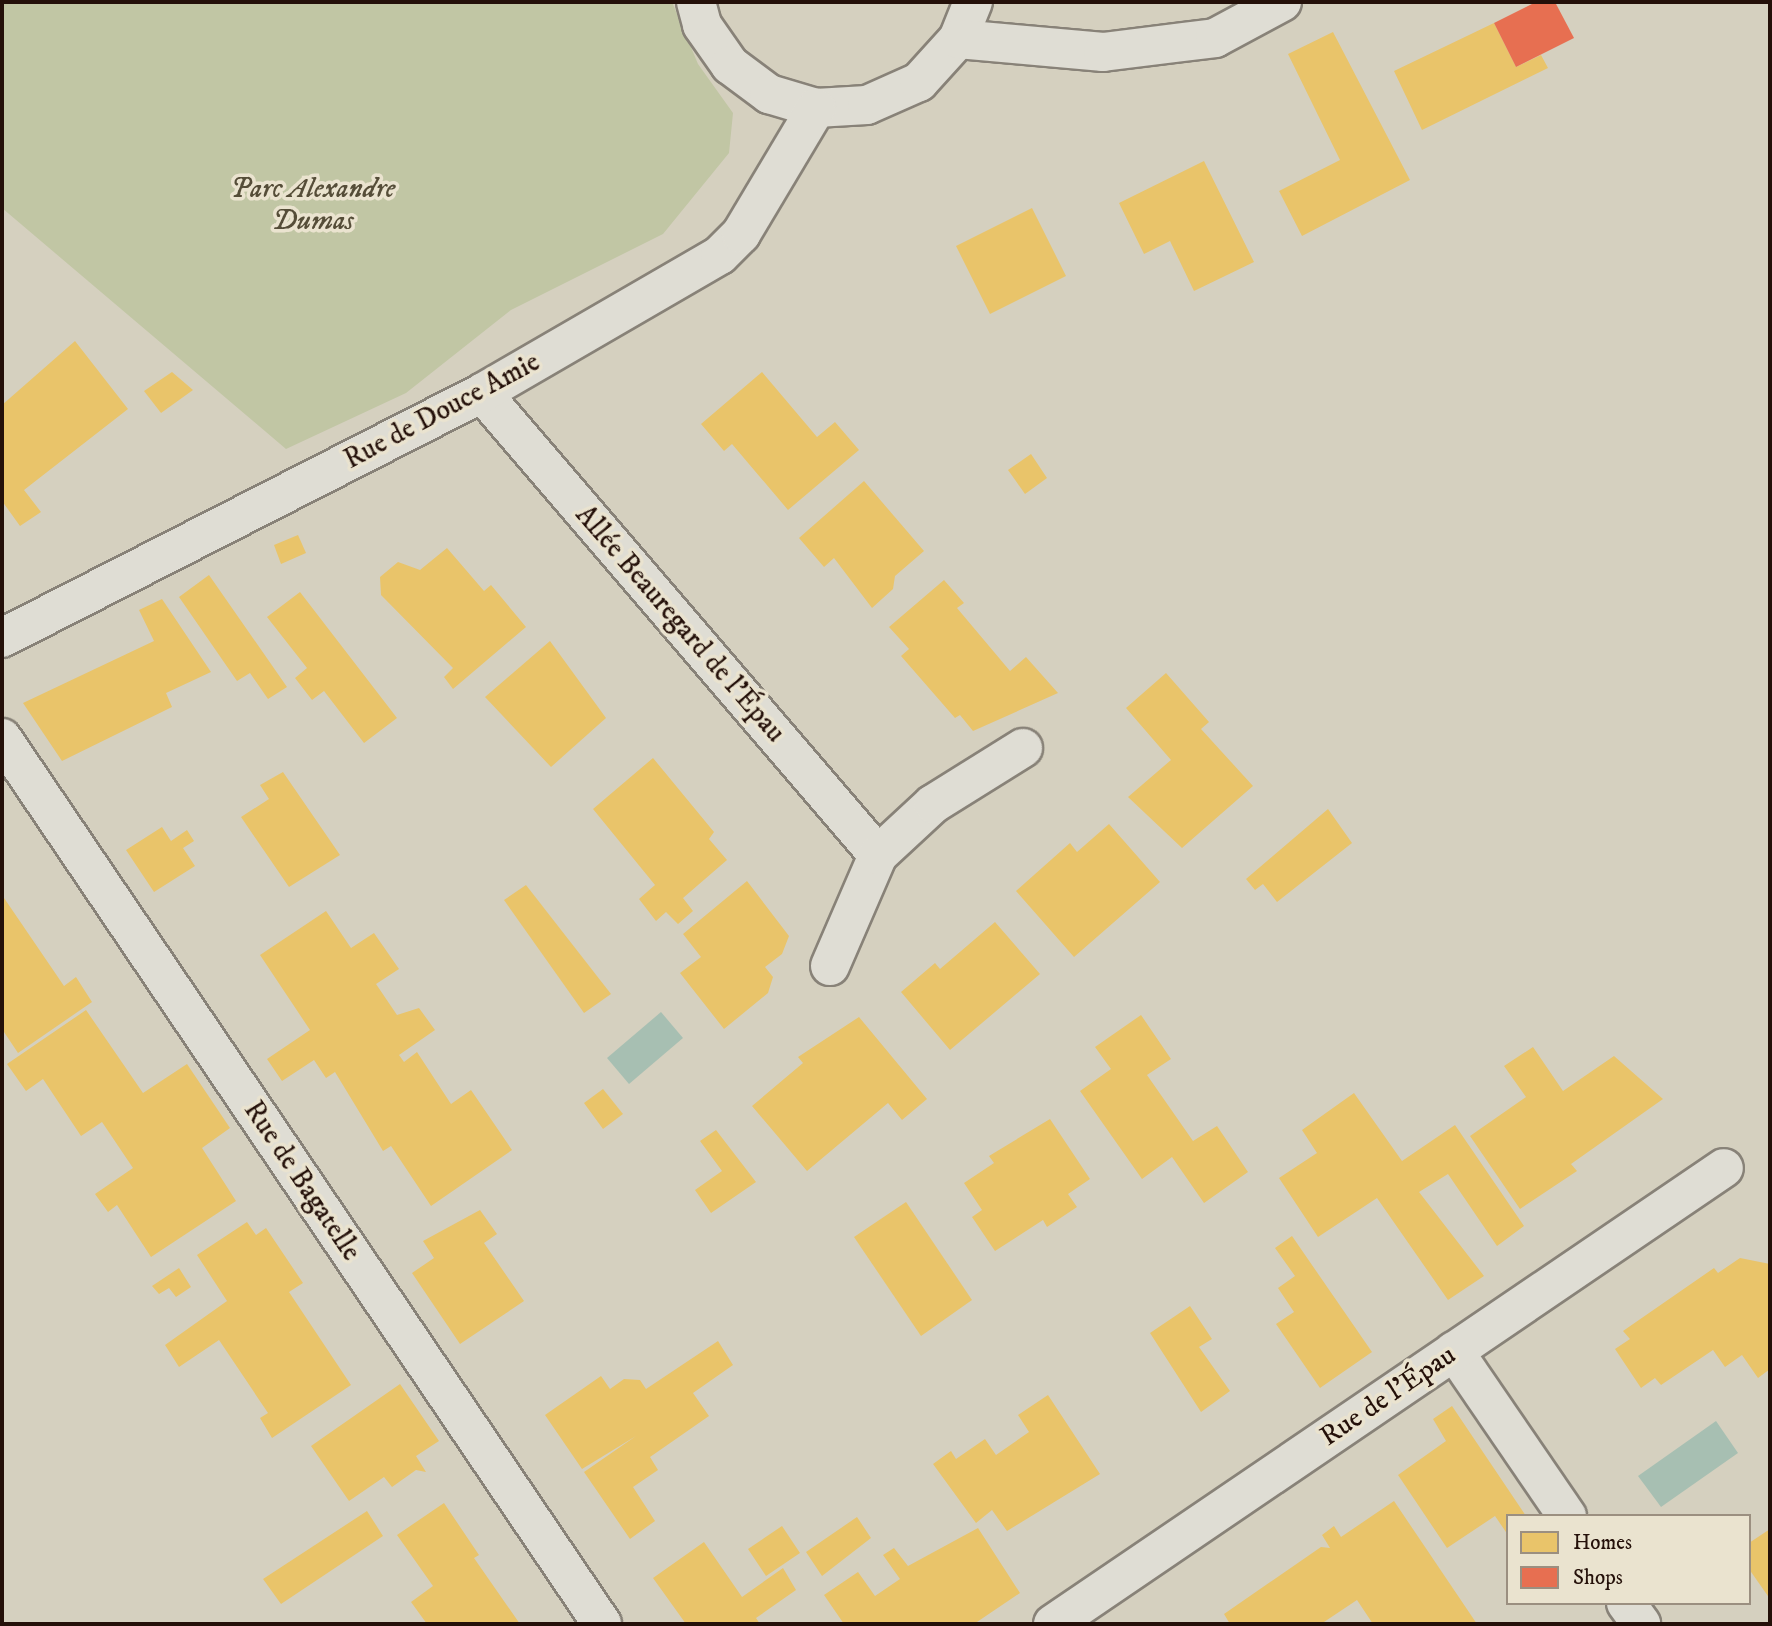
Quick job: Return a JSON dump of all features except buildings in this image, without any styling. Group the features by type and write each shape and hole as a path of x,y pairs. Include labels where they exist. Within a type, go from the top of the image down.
{"street":[{"path":"696,2 702,25 730,65 769,94 816,108 867,105 919,82 958,39 973,2"},
{"path":"958,39 1103,52 1215,38 1282,2"},
{"name":"Rue de Douce Amie","path":"2,638 482,393 720,255 741,234 816,108"},
{"name":"Allée Beauregard de l'Épau","path":"482,393 878,855"},
{"name":"Rue de Bagatelle","path":"2,738 602,1624"},
{"path":"830,966 878,855 933,804 1023,748"},
{"name":"Rue de l'Épau","path":"1053,1624 1724,1168"},
{"path":"1454,1351 1566,1514"},
{"path":"1627,1605 1641,1624"}],"green space":[{"name":"Parc Alexandre Dumas","path":"2,2 672,2 698,64 733,113 729,153 663,234 511,310 406,393 286,449 2,208"}],"shaded area":[{"path":"661,1012 683,1038 629,1084 607,1058"},
{"path":"1716,1421 1738,1453 1661,1507 1638,1476"}]}
